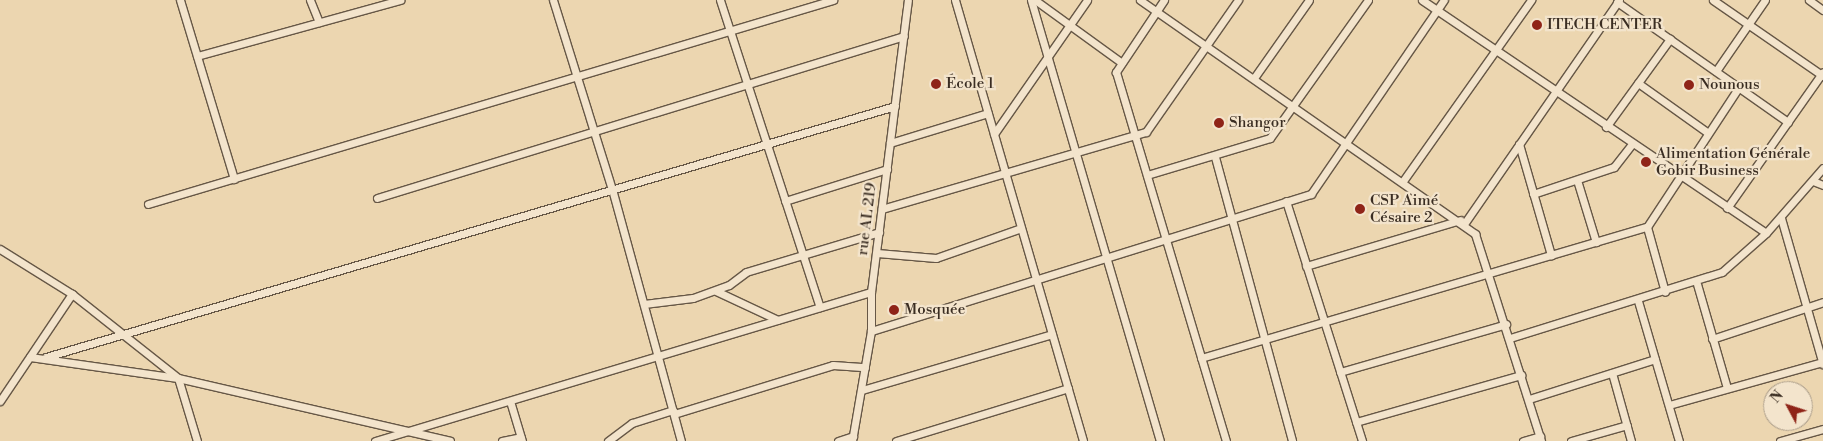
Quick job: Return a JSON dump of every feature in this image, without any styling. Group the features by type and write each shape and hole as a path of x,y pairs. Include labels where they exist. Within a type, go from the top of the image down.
{"street":[{"path":"180,0 234,179"},
{"path":"310,0 318,22"},
{"path":"367,0 369,8"},
{"path":"197,56 400,0"},
{"path":"553,0 612,190 681,441"},
{"path":"720,0 820,308"},
{"path":"148,204 577,78 833,0"},
{"name":"rue AL 219","path":"853,438 871,331 871,292 908,0"},
{"path":"955,0 1083,441"},
{"path":"1033,0 1122,63"},
{"path":"1033,0 1160,441"},
{"path":"994,134 1047,54 1087,0"},
{"path":"1140,0 1462,222 1475,234 1490,273 1541,438 1523,441"},
{"path":"1164,0 1116,72 1226,441"},
{"path":"882,209 1146,132 1238,0"},
{"path":"1254,78 1309,0"},
{"path":"1147,175 1215,158 1266,140 1295,106 1368,0"},
{"path":"1422,0 1606,127 1766,233"},
{"path":"871,331 1310,194 1444,0"},
{"path":"1403,181 1530,0"},
{"path":"1714,0 1822,74 1727,208"},
{"path":"1716,71 1765,0"},
{"path":"1810,0 1823,10"},
{"path":"1306,266 1462,222 1519,144 1618,1 1788,122"},
{"path":"377,198 904,36"},
{"path":"1606,127 1670,39"},
{"path":"1638,83 1708,133"},
{"path":"1201,358 1647,227 1739,87"},
{"path":"46,357 895,106"},
{"path":"890,143 988,113"},
{"path":"1519,144 1551,255"},
{"path":"1533,194 1614,168 1632,144"},
{"path":"1215,158 1292,441"},
{"path":"1510,338 1697,284 1726,269 1766,233 1823,168"},
{"path":"785,201 887,169"},
{"path":"1577,180 1596,242"},
{"path":"1813,181 1823,185"},
{"path":"1286,201 1362,441"},
{"path":"1669,405 1823,363 1780,218"},
{"path":"1647,227 1666,292"},
{"path":"877,253 936,258 1021,228"},
{"path":"644,304 716,291 746,272 802,252 879,232"},
{"path":"0,250 72,294 178,378 197,441"},
{"path":"1697,284 1727,388"},
{"path":"716,291 778,320"},
{"path":"375,441 871,292"},
{"path":"0,401 72,294"},
{"path":"1638,301 1678,441"},
{"path":"1712,339 1806,305 1823,302"},
{"path":"1340,372 1506,324"},
{"path":"862,390 1052,334"},
{"path":"30,357 46,357 178,378 450,441"},
{"path":"1528,398 1655,359"},
{"path":"608,441 632,423 833,365 865,367"},
{"path":"1612,373 1631,441"},
{"path":"1356,422 1521,375"},
{"path":"896,441 1068,388"},
{"path":"502,441 522,439 510,400"},
{"path":"1571,441 1627,424"},
{"path":"1780,441 1823,429"},
{"path":"838,441 853,438"}],"place":[{"name":"ITECH CENTER","path":"1537,25"},
{"name":"École 1","path":"936,84"},
{"name":"Nounous","path":"1689,85"},
{"name":"Shangor","path":"1219,123"},
{"name":"Alimentation Générale Gobir Business","path":"1646,162"},
{"name":"CSP Aimé Césaire 2","path":"1360,209"},
{"name":"Mosquée","path":"894,310"}]}
